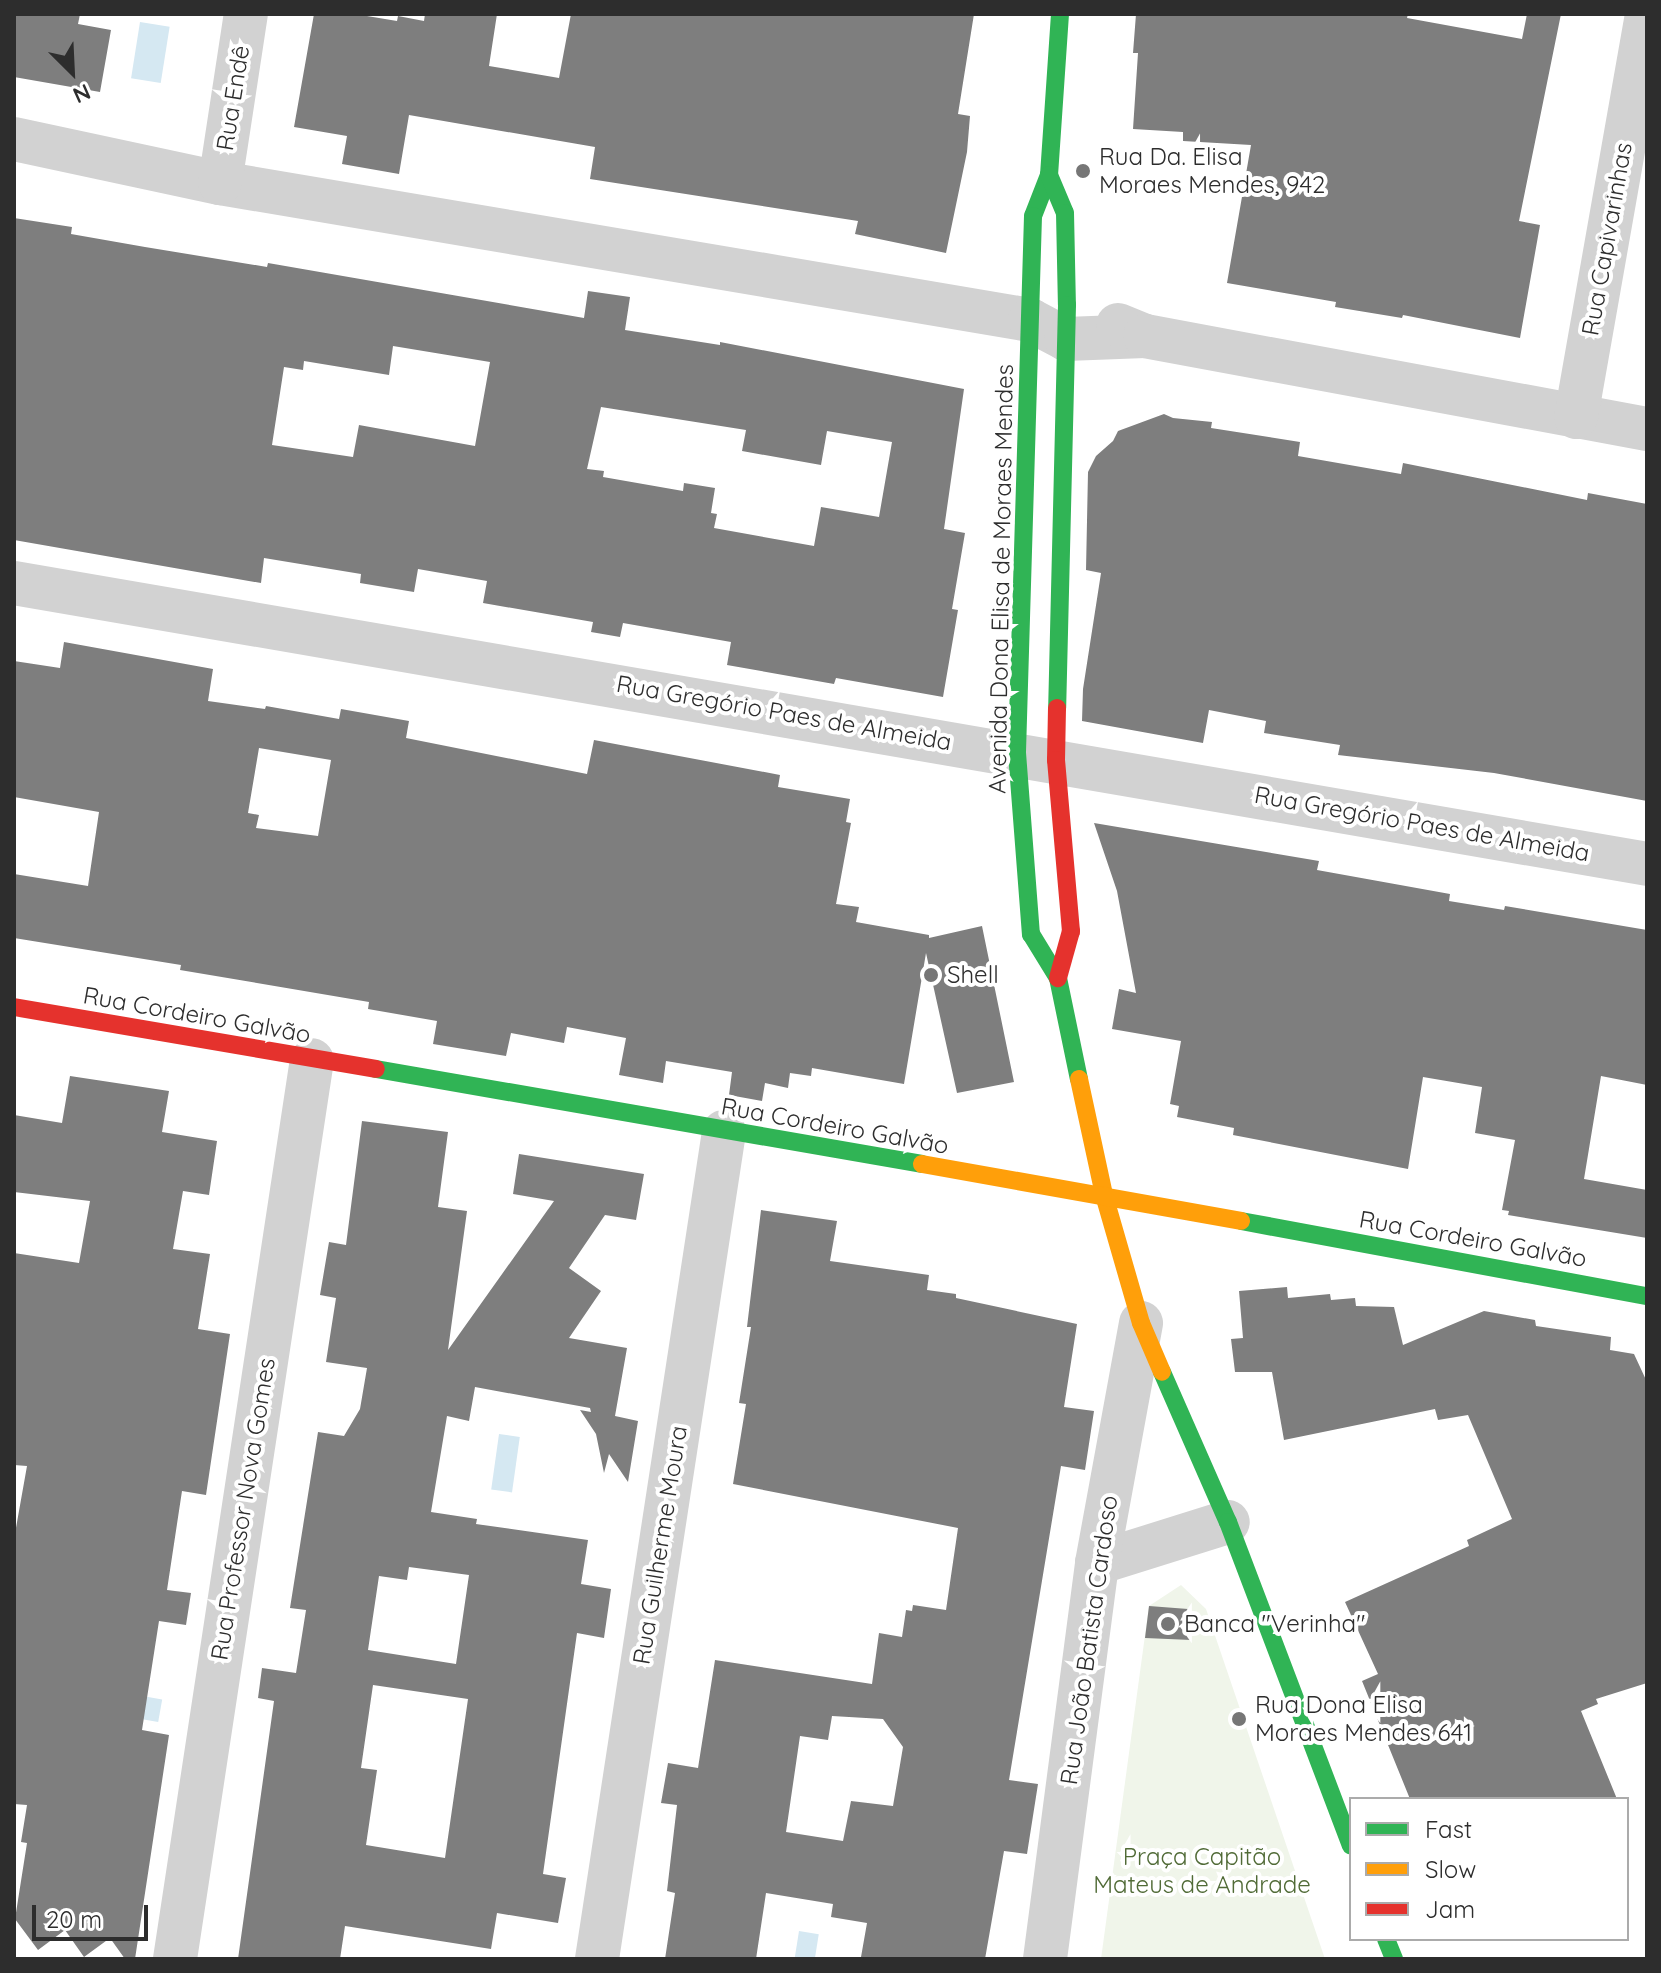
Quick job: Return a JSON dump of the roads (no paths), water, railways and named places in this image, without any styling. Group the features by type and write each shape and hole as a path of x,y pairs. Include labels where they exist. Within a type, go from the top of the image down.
{"street":[{"name":"Rua Endê","path":"220,183 246,14"},
{"name":"Avenida Dona Elisa de Moraes Mendes","path":"1060,14 1049,175 1033,216 1055,321 1031,934 1058,978 1104,1195 1141,1323 1228,1522 1349,1840"},
{"name":"Rua Capivarinhas","path":"1576,417 1647,14"},
{"path":"14,139 220,183 1145,336 1647,429"},
{"name":"Avenida Dona Elisa de Moraes Mendes","path":"1049,175 1065,213 1055,321 1036,756 1071,931 1058,978"},
{"name":"Rua Gregório Paes de Almeida","path":"14,583 1036,756 1647,864"},
{"name":"Rua Cordeiro Galvão","path":"14,1007 724,1132 1104,1195 1647,1296"},
{"name":"Rua Professor Nova Gomes","path":"175,1959 312,1060"},
{"name":"Rua Guilherme Moura","path":"597,1959 724,1132"},
{"name":"Rua João Batista Cardoso","path":"1045,1959 1097,1563 1141,1323"},
{"path":"1097,1563 1228,1522"}],"water":[{"path":"140,22 170,27 161,83 131,78"},
{"path":"499,1434 520,1437 512,1492 491,1489"},
{"path":"109,1690 162,1699 158,1722 105,1713"},
{"path":"799,1931 819,1934 815,1959 795,1959"}],"place":[{"name":"Rua Da. Elisa Moraes Mendes, 942","path":"1083,171"},
{"name":"Shell","path":"931,975"},
{"name":"Banca \"Verinha\"","path":"1168,1624"},
{"name":"Rua Dona Elisa Moraes Mendes 641","path":"1239,1719"}],"park label":[{"name":"Praça Capitão Mateus de Andrade","path":"1202,1871"}]}
